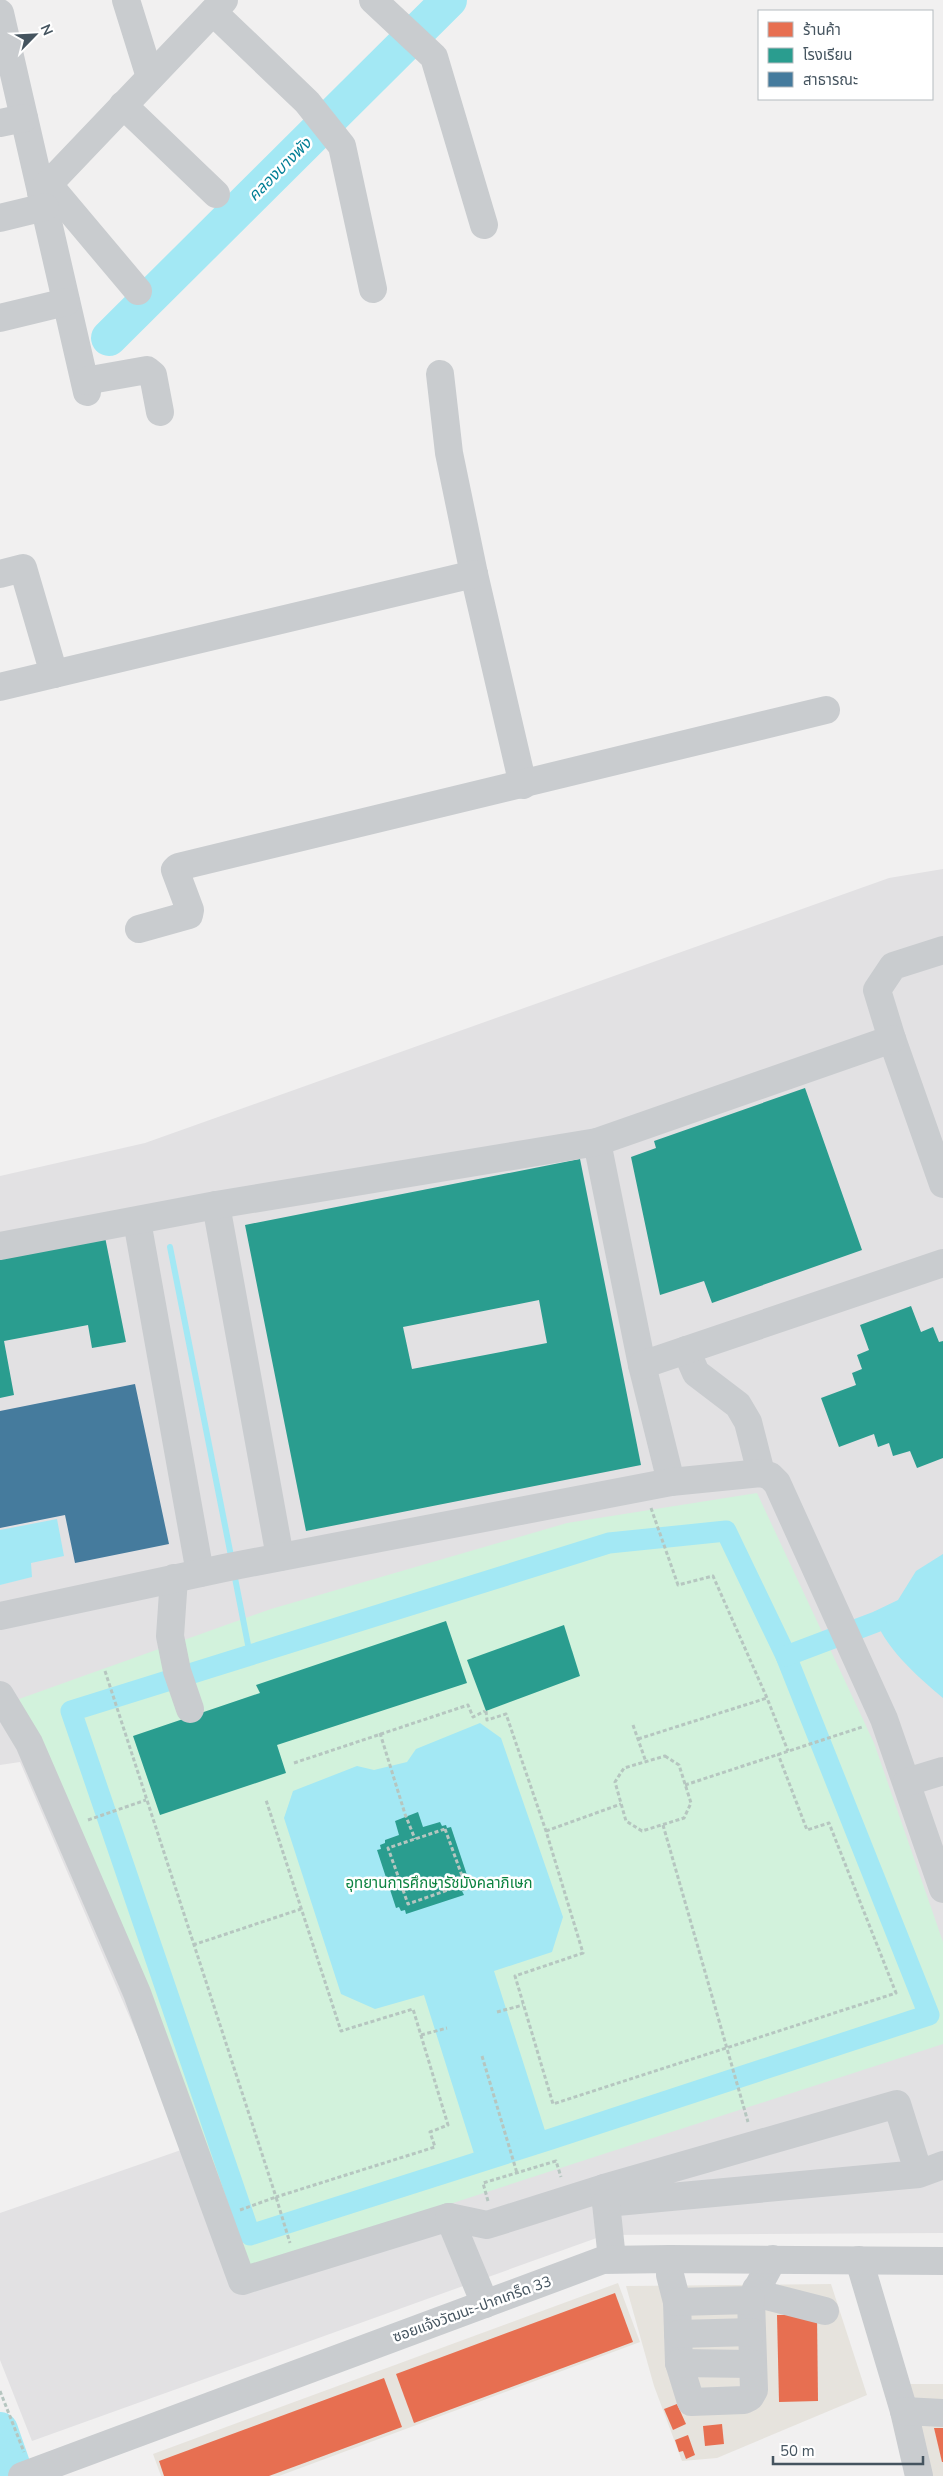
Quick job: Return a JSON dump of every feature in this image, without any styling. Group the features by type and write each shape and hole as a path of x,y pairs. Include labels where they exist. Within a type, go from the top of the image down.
{"street":[{"path":"126,0 150,77"},
{"path":"373,0 434,57 484,225"},
{"path":"0,218 45,195 123,106 218,6 307,102 342,146 373,289"},
{"path":"0,13 12,120 45,195 66,302 86,387 147,370 153,375 160,412"},
{"path":"123,106 216,194"},
{"path":"45,195 138,291"},
{"path":"0,318 66,302"},
{"path":"440,374 449,453 474,574 523,785"},
{"path":"0,574 23,568 54,674"},
{"path":"0,687 474,574"},
{"path":"139,929 189,915 190,910 175,870 178,867 523,785 826,710"},
{"path":"943,950 893,966 878,990 892,1039 943,1184"},
{"path":"0,1246 216,1206 596,1142 892,1039"},
{"path":"596,1142 642,1364 671,1482"},
{"path":"216,1206 280,1557"},
{"path":"137,1221 223,1568"},
{"path":"642,1364 943,1263"},
{"path":"686,1350 696,1373 738,1404 748,1422 760,1473"},
{"path":"0,1616 223,1568 671,1482 760,1473 770,1476 776,1483 884,1719 943,1889"},
{"path":"174,1578 170,1636 184,1690"},
{"path":"0,1695 28,1743 137,1993 242,2281 449,2217 487,2225 605,2195 897,2104 931,2170 605,2195"},
{"path":"907,1782 943,1771"},
{"path":"605,2195 612,2258"},
{"path":"449,2217 485,2304"},
{"name":"ซอยแจ้งวัฒนะ-ปากเกร็ด 33","path":"29,2474 612,2258 943,2261"},
{"path":"670,2259 670,2275 677,2302 679,2363 690,2402 744,2400 754,2390 752,2364 754,2295 773,2259"},
{"path":"859,2260 904,2411 919,2476"},
{"path":"677,2302 754,2295 770,2297 825,2311"},
{"path":"678,2334 752,2332"},
{"path":"679,2363 752,2364"},
{"path":"904,2411 943,2413"}],"path":[{"path":"655,1521 678,1585 712,1576 767,1698 788,1751"},
{"path":"105,1671 291,2246"},
{"path":"638,1739 767,1698"},
{"path":"294,1763 468,1705 473,1717 485,1711 487,1720 506,1714 546,1831 583,1953 515,1976 553,2104 896,1993 829,1823 807,1830 778,1754"},
{"path":"685,1785 835,1737 884,1719"},
{"path":"633,1725 646,1762"},
{"path":"380,1733 405,1814 415,1839"},
{"path":"666,1756 680,1765 691,1803 684,1818 642,1831 626,1821 615,1782 624,1768 646,1762 666,1756"},
{"path":"92,1818 146,1800"},
{"path":"257,2204 435,2147 430,2132 448,2125 413,2009 342,2031 266,1800"},
{"path":"546,1831 621,1804"},
{"path":"663,1825 741,2099"},
{"path":"445,1829 465,1884 408,1904 388,1848 415,1839 445,1829"},
{"path":"193,1945 301,1909"},
{"path":"498,2012 524,2005"},
{"path":"421,2035 446,2028"},
{"path":"482,2056 517,2173"},
{"path":"483,2183 556,2161"},
{"path":"0,2391 29,2474"}],"shaded area":[{"path":"943,869 943,2233 605,2235 32,2441 0,2360 0,2213 181,2150 148,2060 20,1762 0,1765 0,1176 145,1143 889,878"},
{"path":"618,2283 640,2342 279,2476 161,2476 153,2454"},
{"path":"831,2284 867,2395 717,2458 682,2461 654,2386 626,2286"},
{"path":"905,2384 943,2384 943,2476 928,2476"}],"green space":[{"name":"อุทยานการศึกษารัชมังคลาภิเษก","path":"757,1493 874,1743 943,1942 943,2044 246,2270 145,1993 19,1699 271,1609 567,1523"}],"water":[{"path":"57,1519 64,1556 31,1563 32,1577 0,1585 0,1530"},
{"path":"943,1554 943,1698 922,1680 892,1648 884,1637 873,1612 898,1600 916,1571"},
{"path":"480,1723 501,1738 563,1917 552,1952 494,1971 548,2140 477,2163 424,1995 375,2009 341,1994 284,1818 293,1791 357,1766 374,1770 407,1762 416,1749"}],"building: ร้านค้า":[{"path":"615,2293 633,2342 414,2423 396,2374"},
{"path":"777,2315 817,2315 818,2401 779,2402"},
{"path":"384,2378 402,2427 269,2476 164,2476 159,2461"},
{"path":"677,2404 686,2424 673,2430 664,2409"},
{"path":"722,2424 724,2444 705,2446 703,2426"},
{"path":"934,2428 943,2428 943,2462 942,2462"},
{"path":"688,2435 695,2455 686,2459 683,2451 679,2452 675,2440"}],"building: โรงเรียน":[{"path":"805,1088 862,1250 712,1303 704,1281 660,1295 631,1157 656,1148 654,1141"},
{"path":"580,1159 641,1465 306,1531 245,1225","holes":["539,1300 547,1343 412,1369 403,1327"]},
{"path":"105,1237 126,1342 92,1348 88,1325 4,1341 14,1395 0,1398 0,1257"},
{"path":"911,1306 921,1332 933,1327 939,1342 943,1341 943,1458 917,1468 910,1451 893,1456 889,1443 878,1447 874,1434 839,1447 821,1398 856,1385 852,1373 862,1369 857,1355 869,1350 860,1325"},
{"path":"446,1621 467,1683 277,1745 286,1773 160,1815 133,1736 260,1693 256,1685"},
{"path":"564,1625 580,1676 486,1711 467,1660"},
{"path":"418,1812 423,1827 440,1822 442,1826 451,1827 470,1884 466,1885 467,1890 462,1891 464,1895 406,1914 405,1910 401,1911 399,1907 396,1908 377,1850 381,1849 380,1845 385,1843 385,1840 399,1835 395,1821"}],"building: สาธารณะ":[{"path":"135,1384 169,1544 75,1563 65,1515 0,1528 0,1411"}],"waterway":[{"name":"คลองบางพัง","path":"109,338 449,0"},
{"path":"170,1247 232,1561"},
{"path":"726,1531 786,1656 929,2015 250,2235 71,1711 609,1543 726,1531"},
{"path":"234,1573 250,1655"},
{"path":"786,1656 876,1622"},
{"path":"0,2430 16,2476"}]}
